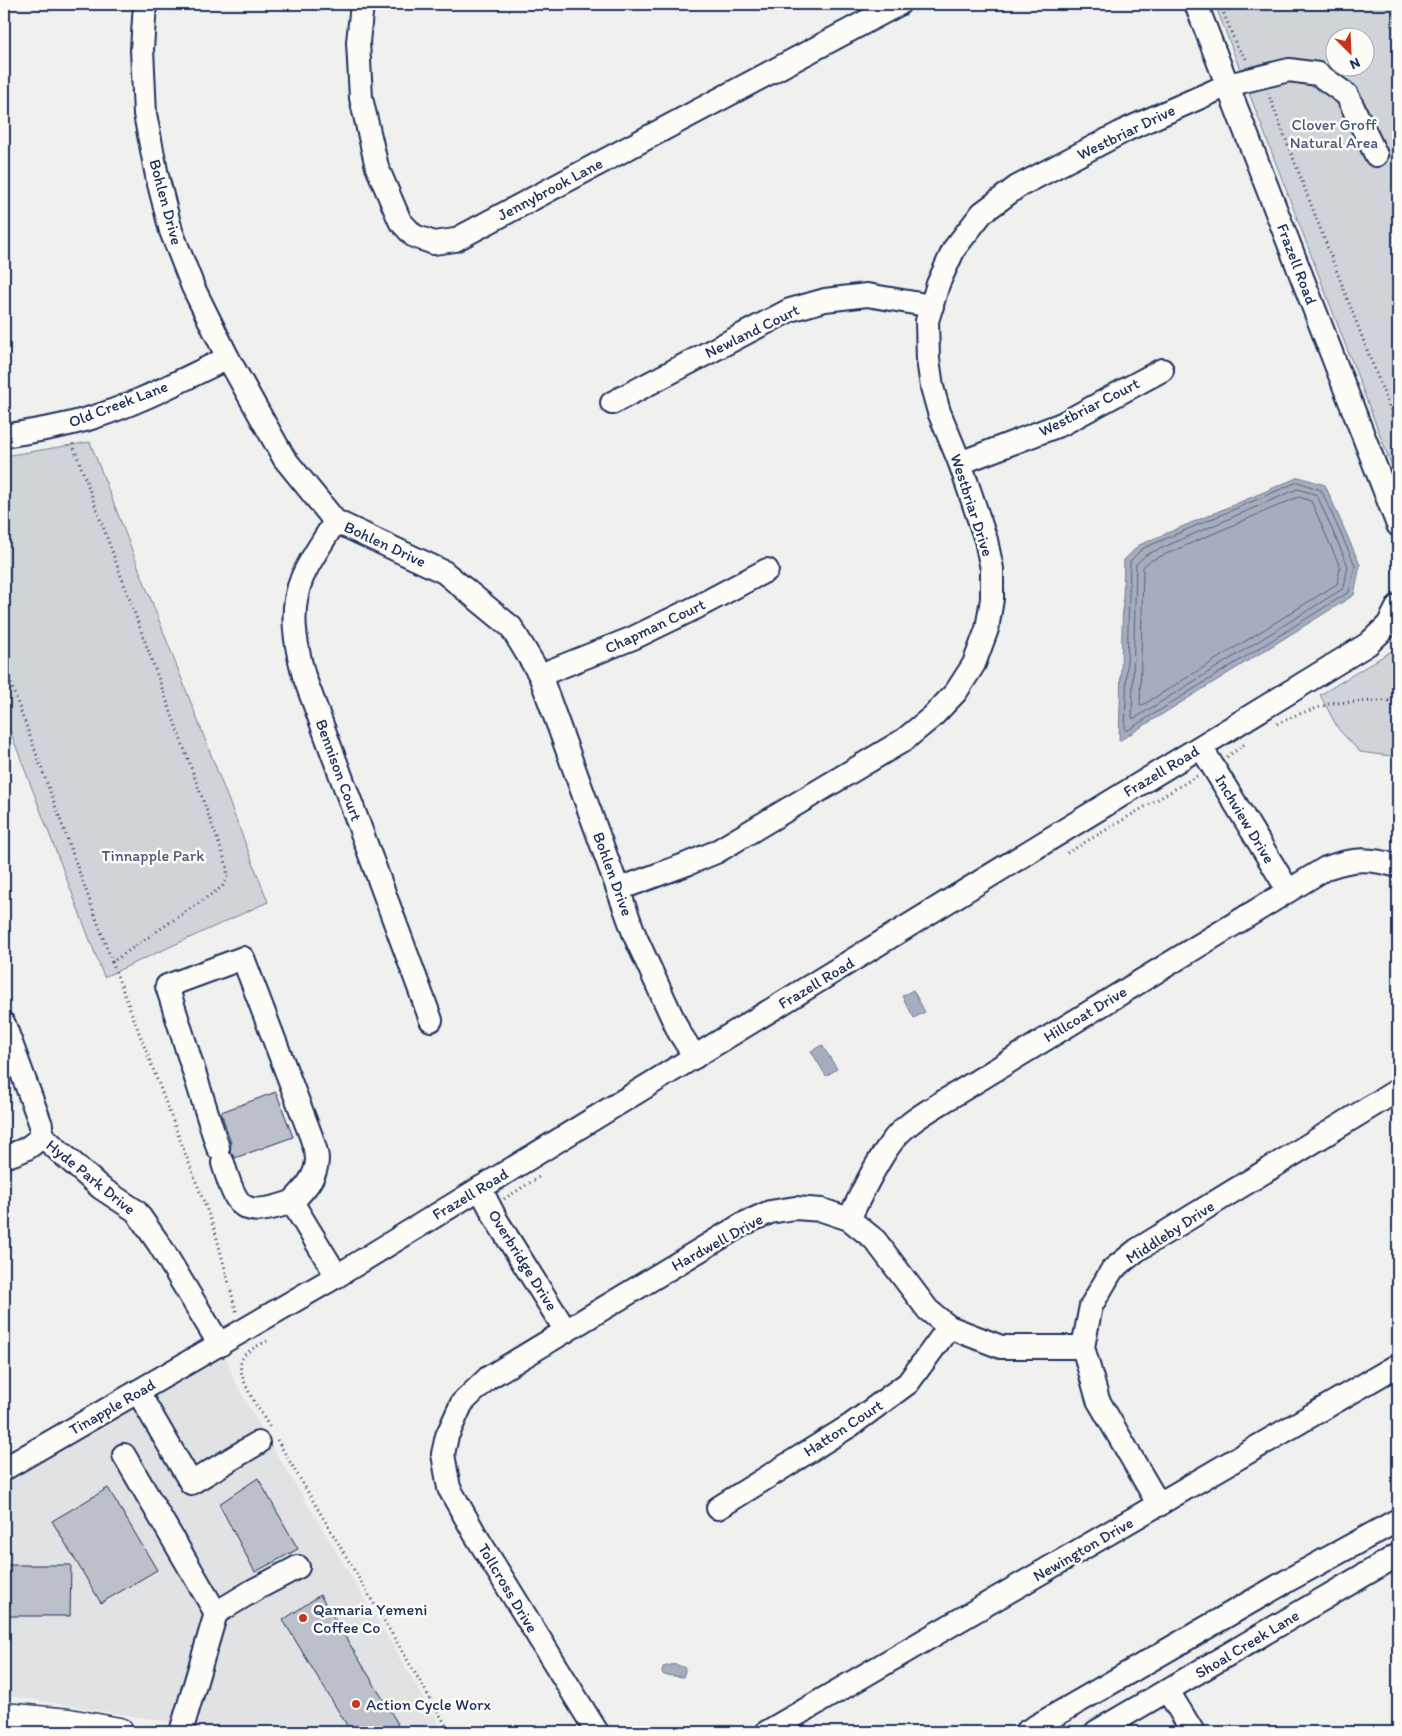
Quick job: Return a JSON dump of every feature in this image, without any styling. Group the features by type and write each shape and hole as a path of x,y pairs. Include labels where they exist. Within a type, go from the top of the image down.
{"main road":[{"path":"4,1717 69,1723 119,1732"}],"street":[{"name":"Bohlen Drive","path":"145,4 142,49 145,114 157,176 172,231 193,287 228,358 284,458 335,521 444,572 511,627 540,675 635,936 679,1032 695,1057"},
{"name":"Jennybrook Lane","path":"362,4 358,42 361,98 377,168 400,221 414,236 434,243 455,240 899,4"},
{"name":"Frazell Road","path":"1196,4 1398,525"},
{"name":"Westbriar Drive","path":"619,889 716,852 904,740 932,717 956,692 974,664 987,629 992,591 992,569 986,540 960,463 939,412 932,387 928,359 927,321 938,284 954,249 982,213 1010,192 1046,171 1128,129 1228,85 1289,70 1318,74 1347,95 1376,155"},
{"name":"Newland Court","path":"612,403 790,310 825,300 867,295 932,306"},
{"name":"Old Creek Lane","path":"4,436 66,425 91,418 140,399 228,358"},
{"name":"Westbriar Court","path":"960,463 1062,424 1162,370"},
{"name":"Bennison Court","path":"335,521 302,578 296,600 295,618 298,654 311,695 431,1020"},
{"name":"Chapman Court","path":"540,675 633,638 767,570"},
{"name":"Frazell Road","path":"220,1345 337,1276 1368,644 1388,625 1398,606"},
{"name":"Inchview Drive","path":"1201,747 1288,890"},
{"name":"Hillcoat Drive","path":"848,1219 874,1170 891,1143 913,1121 1326,868 1345,862 1364,860 1379,861 1398,866"},
{"path":"243,958 311,1136 317,1159 314,1174 303,1192 292,1202 270,1210 253,1210 241,1206 232,1193 166,986 243,958"},
{"name":"Hyde Park Drive","path":"4,1024 41,1125 41,1135 67,1160 101,1188 136,1211 159,1244 220,1345"},
{"name":"Middleby Drive","path":"1159,1505 1098,1400 1083,1347 1091,1306 1112,1270 1136,1250 1398,1090"},
{"path":"4,1158 27,1149 35,1144 41,1135"},
{"name":"Overbridge Drive","path":"480,1188 497,1221 566,1331"},
{"path":"292,1202 337,1276"},
{"name":"Hardwell Drive","path":"447,1436 462,1403 488,1378 743,1224 770,1212 795,1208 822,1210 848,1219 875,1240 928,1310 949,1327 1001,1347 1083,1347"},
{"name":"Hatton Court","path":"718,1508 851,1425 908,1383 949,1327"},
{"name":"Tinapple Road","path":"4,1469 220,1345"},
{"name":"Newington Drive","path":"767,1732 1398,1365"},
{"path":"138,1392 191,1483 258,1443"},
{"name":"Tollcross Drive","path":"447,1436 443,1454 449,1488 485,1551 597,1732"},
{"path":"124,1455 216,1613"},
{"path":"1026,1732 1292,1578 1398,1520"},
{"name":"Shoal Creek Lane","path":"1096,1732 1398,1555"},
{"path":"181,1732 216,1613 298,1567"},
{"path":"1168,1691 1193,1732"}],"path":[{"path":"1220,4 1237,47 1254,65 1262,77 1398,430"},
{"path":"66,425 228,871 227,880 222,888 112,962"},
{"path":"4,665 112,962 215,1231 236,1312"},
{"path":"1269,728 1296,715 1332,703 1398,700"},
{"path":"1229,756 1248,741"},
{"path":"241,1375 273,1433 450,1732"}],"shaded area":[{"path":"225,1353 233,1378 266,1437 444,1732 219,1732 207,1728 4,1695 4,1479"}],"green space":[{"name":"Clover Groff Natural Area","path":"1215,4 1398,4 1398,482"},
{"name":"Tinnapple Park","path":"90,442 268,902 104,977 4,715 4,456"},
{"path":"1398,647 1398,757 1360,752 1339,730 1320,695"}],"water":[{"path":"1299,477 1325,485 1360,565 1354,595 1119,741 1124,560 1139,545"},
{"path":"913,990 925,1012 914,1018 902,996"},
{"path":"822,1045 837,1069 826,1076 811,1051"},
{"path":"675,1664 685,1668 683,1677 664,1675 662,1673 663,1667"}],"building":[{"path":"276,1092 293,1137 235,1158 230,1152 231,1143 221,1112"},
{"path":"258,1478 298,1549 255,1572 219,1504"},
{"path":"108,1488 157,1570 101,1603 52,1521"},
{"path":"4,1565 71,1565 70,1616 4,1616"},
{"path":"320,1595 398,1724 385,1732 351,1732 283,1620"}],"place":[{"name":"Qamaria Yemeni Coffee Co","path":"303,1618"},
{"name":"Action Cycle Worx","path":"356,1704"}]}
